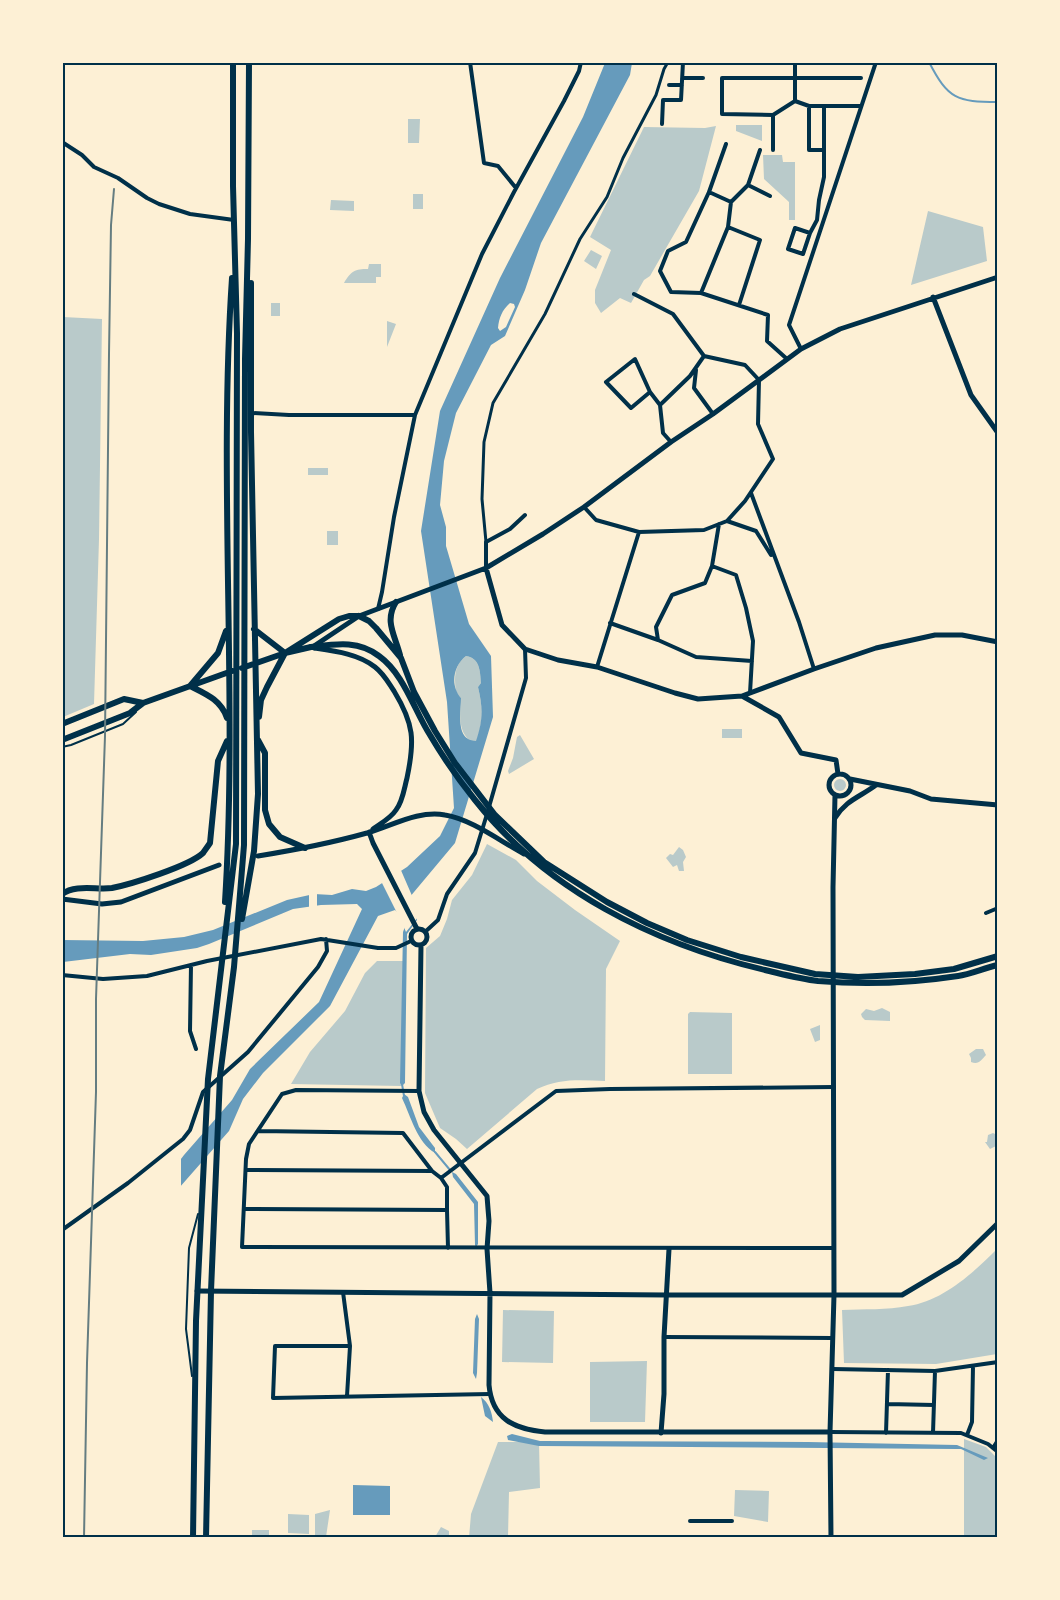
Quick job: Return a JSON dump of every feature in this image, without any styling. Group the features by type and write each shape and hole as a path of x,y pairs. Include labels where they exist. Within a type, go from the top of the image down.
{"main road":[{"path":"193,1538 197,1291 208,1079 236,844 236,358 233,62"},
{"path":"234,967 244,845 245,359 249,62"},
{"path":"220,971 228,826 229,738 226,420 235,238"},
{"path":"206,1538 211,1291 220,1076 234,967 254,850 256,823 257,735 254,629 252,303 248,239"},
{"path":"398,602 392,610 390,619 411,694 429,735 473,798 501,825 544,862 607,902 647,923 687,940 816,977"},
{"path":"305,848 280,837 269,824 265,810 265,753 257,735 262,700 270,679 285,653 339,619 349,616 359,616 369,621 400,658"},
{"path":"190,686 218,653 228,622"},
{"path":"254,629 285,653"},
{"path":"62,740 130,713 143,703 285,653 311,647 346,643 364,648 378,655 390,666 411,694"},
{"path":"190,686 210,696 221,705 229,724"},
{"path":"62,724 124,699 143,703"},
{"path":"229,714 236,706 241,704 247,704 256,709"},
{"path":"62,894 69,889 112,888 137,881 181,865 203,852 210,843 212,836 218,761 229,738"},
{"path":"501,825 542,868 605,908 645,930 684,946 738,964 816,977 858,980 921,980 960,976 998,965"},
{"path":"858,980 954,969 998,956"}],"street":[{"path":"470,62 484,163 498,166 516,188"},
{"path":"378,609 394,517 415,415 478,263 516,188 564,101 579,71 581,62"},
{"path":"668,62 656,95 623,158 607,197 580,239 545,314 493,403 484,442 482,500 486,542 486,568 502,625 525,649 558,660 596,667 698,699 742,696 814,668 876,648 935,635 962,635 998,642"},
{"path":"662,124 663,100 681,100 683,62"},
{"path":"795,62 795,102"},
{"path":"801,349 789,325 876,62"},
{"path":"682,78 702,78"},
{"path":"861,78 722,78 722,114 773,115 795,102 809,106 862,106"},
{"path":"669,85 682,84"},
{"path":"809,106 810,150 824,150"},
{"path":"810,233 795,228 788,249 803,254 810,233 817,220 824,177 824,106"},
{"path":"773,115 773,150"},
{"path":"62,142 94,167 118,178 159,204 190,214 234,220"},
{"path":"726,144 686,242 668,251 660,271 671,292 701,293 768,315 767,341 787,359"},
{"path":"701,293 728,227 731,202 748,185 760,150"},
{"path":"748,185 770,196"},
{"path":"708,192 731,202"},
{"path":"728,227 760,240 739,306"},
{"path":"311,647 359,616 486,568 543,534 584,507 801,349 840,329 998,277"},
{"path":"584,507 596,520 639,532 704,530 726,521 751,493 774,459 758,424 759,380 745,365 704,356 673,314 634,294"},
{"path":"934,297 971,395 998,433"},
{"path":"660,405 690,376 704,356"},
{"path":"650,392 631,408 606,382 636,359 650,392 660,405 663,433 671,442"},
{"path":"696,368 694,388 713,414"},
{"path":"252,413 289,415 415,415"},
{"path":"751,493 814,668"},
{"path":"486,542 510,528 525,515"},
{"path":"726,521 756,531 775,561"},
{"path":"658,640 656,627 672,595 705,584 712,566 719,524"},
{"path":"596,667 639,532"},
{"path":"712,566 736,575 746,608 753,641 750,693"},
{"path":"610,623 658,640 696,657 752,661"},
{"path":"311,647 357,657 374,666 388,680 407,713 411,753 400,804 395,813 369,832"},
{"path":"426,932 438,920 447,894 475,853 526,678 525,649"},
{"path":"742,696 779,717 800,753 836,760 838,774"},
{"path":"850,780 851,788 846,794 842,796 835,795 831,791 829,783 831,779 838,774 843,774 850,780 910,791 931,798 998,805"},
{"path":"834,819 840,809 876,785"},
{"path":"831,1538 830,1432 834,1295 835,795"},
{"path":"258,856 305,848 369,832 418,816 443,814 470,824 529,856"},
{"path":"369,832 417,929"},
{"path":"62,899 102,904 121,902 219,866"},
{"path":"986,913 998,908"},
{"path":"417,929 422,929 426,932"},
{"path":"409,943 411,935 417,929"},
{"path":"62,975 126,979 321,939 378,948 396,948 409,943 416,946 424,944 427,940 426,932"},
{"path":"62,1230 183,1139 190,1130 203,1092 248,1052 318,967 327,952 326,939"},
{"path":"420,945 419,1091 424,1112 434,1130 462,1162 487,1196 489,1221 487,1249 490,1293 490,1394 493,1403 505,1419 514,1426 528,1431 545,1432 961,1433 988,1444 998,1452"},
{"path":"191,965 190,1031 196,1049"},
{"path":"442,1177 556,1092 610,1089 834,1087"},
{"path":"419,1091 296,1090 282,1094 249,1144 242,1247 487,1249 833,1248"},
{"path":"258,1131 403,1133 432,1171 442,1177 446,1187 448,1248"},
{"path":"246,1170 432,1171"},
{"path":"244,1209 447,1210"},
{"path":"197,1291 902,1295 959,1261 998,1223"},
{"path":"662,1433 664,1337 669,1249"},
{"path":"342,1292 350,1346 347,1396"},
{"path":"664,1337 832,1338"},
{"path":"350,1346 275,1346 273,1398 490,1394"},
{"path":"833,1369 935,1372 998,1362"},
{"path":"967,1436 972,1422 973,1366"},
{"path":"886,1433 888,1370"},
{"path":"933,1433 935,1372"},
{"path":"887,1404 934,1405"},
{"path":"993,1448 998,1440"},
{"path":"690,1521 732,1521"}],"lane":[{"path":"62,747 72,745 123,724 143,703"},
{"path":"196,1399 186,1329 189,1248 201,1202"}],"shaded area":[{"path":"408,119 420,119 419,143 408,143"},
{"path":"736,125 762,125 762,141 736,131"},
{"path":"716,126 699,191 650,276 644,280 631,303 620,298 601,313 595,303 595,290 611,250 590,237 644,127 705,128"},
{"path":"763,155 782,155 783,162 795,162 795,220 789,220 789,202 764,179"},
{"path":"413,194 423,194 423,209 413,209"},
{"path":"331,200 354,201 354,211 330,210"},
{"path":"928,211 983,227 987,261 911,285"},
{"path":"591,250 602,256 596,269 584,261"},
{"path":"369,264 381,264 381,277 376,277 376,283 344,283 354,272 368,269"},
{"path":"271,303 280,303 280,316 271,316"},
{"path":"63,317 102,319 99,539 94,704 63,717"},
{"path":"387,321 396,324 387,347"},
{"path":"308,468 328,468 328,475 308,475"},
{"path":"327,531 338,531 338,545 327,545"},
{"path":"466,656 471,657 477,662 480,674 481,683 478,687 482,714 477,741 470,741 463,732 461,727 461,698 456,692 457,668"},
{"path":"722,729 742,729 742,738 722,738"},
{"path":"520,735 534,759 509,774 508,771 513,758 517,737"},
{"path":"838,779 842,779 846,785 842,791 838,791 834,787 834,783"},
{"path":"487,844 516,860 537,881 620,941 606,969 605,1081 562,1081 545,1085 537,1089 467,1149 440,1128 425,1093 426,948 440,936 452,900 472,875"},
{"path":"679,847 683,850 686,857 683,862 684,871 679,871 677,865 673,867 666,858 670,854 673,855"},
{"path":"377,961 403,961 401,1086 291,1084 310,1052 345,1011 365,973"},
{"path":"882,1008 890,1012 890,1021 865,1020 862,1017 861,1014 866,1009 874,1011"},
{"path":"690,1012 732,1013 732,1074 688,1074 688,1014"},
{"path":"820,1025 820,1040 815,1042 810,1029"},
{"path":"976,1049 983,1049 986,1055 980,1062 974,1063 971,1062 969,1054"},
{"path":"993,1133 997,1135 997,1142 996,1146 990,1149 985,1142 987,1142 988,1135"},
{"path":"997,1249 997,1354 936,1364 844,1363 842,1310 884,1309 921,1303 957,1285"},
{"path":"503,1310 554,1311 553,1363 502,1362"},
{"path":"647,1361 645,1422 590,1422 590,1362"},
{"path":"964,1439 986,1447 997,1458 998,1537 964,1538"},
{"path":"498,1442 539,1442 540,1488 509,1492 508,1537 469,1538 471,1514"},
{"path":"735,1490 769,1491 768,1522 734,1516"},
{"path":"330,1510 326,1537 315,1537 315,1514"},
{"path":"288,1514 309,1515 309,1534 288,1533"},
{"path":"441,1527 449,1531 449,1537 435,1537"},
{"path":"252,1530 269,1530 269,1537 252,1537"}],"water":[{"path":"605,63 632,63 630,75 541,243 525,290 505,336 491,345 456,413 444,461 440,505 446,527 446,546 469,624 491,656 493,717 455,843 409,898 413,904 417,920 407,934 405,1083 402,1086 400,1083 403,932 407,921 395,910 378,916 330,1006 263,1073 243,1099 229,1131 158,1212 142,1210 184,1155 232,1100 250,1069 319,1002 362,909 357,904 321,905 293,909 197,948 151,955 130,954 63,962 62,940 143,941 184,937 213,930 287,900 314,894 332,895 352,889 366,891 376,887 407,867 440,836 454,808 447,702 421,531 440,411 500,278 583,117","holes":["510,303 514,304 515,307 506,327 500,331 498,328 500,318","466,656 471,657 477,662 480,674 481,683 478,687 482,714 476,741 469,740 462,731 460,718 461,698 454,682 458,665"]},
{"path":"404,1094 408,1097 419,1127 435,1148 435,1153 419,1136 402,1098"},
{"path":"452,1172 456,1174 478,1202 478,1244 476,1247 474,1204 453,1177"},
{"path":"477,1314 479,1319 476,1379 473,1373 475,1319"},
{"path":"481,1397 490,1408 493,1422 485,1416"},
{"path":"512,1434 540,1441 808,1442 957,1445 988,1458 984,1460 961,1449 539,1446 508,1440 507,1436"},
{"path":"353,1485 390,1486 390,1515 353,1515"}],"pier":[{"path":"400,868 413,898 418,917 406,932 403,925 404,922 399,917 381,881"},
{"path":"309,892 317,892 317,908 309,909"},
{"path":"181,1156 181,1190 160,1214 62,1272 62,1247 140,1208"}],"waterway":[{"path":"929,62 942,84 955,96 973,101 998,102"},
{"path":"402,1084 404,1096"},
{"path":"435,1152 450,1170"}],"railway":[{"path":"84,1538 87,1363 96,1092 96,999 105,736 111,225 114,189"}]}
